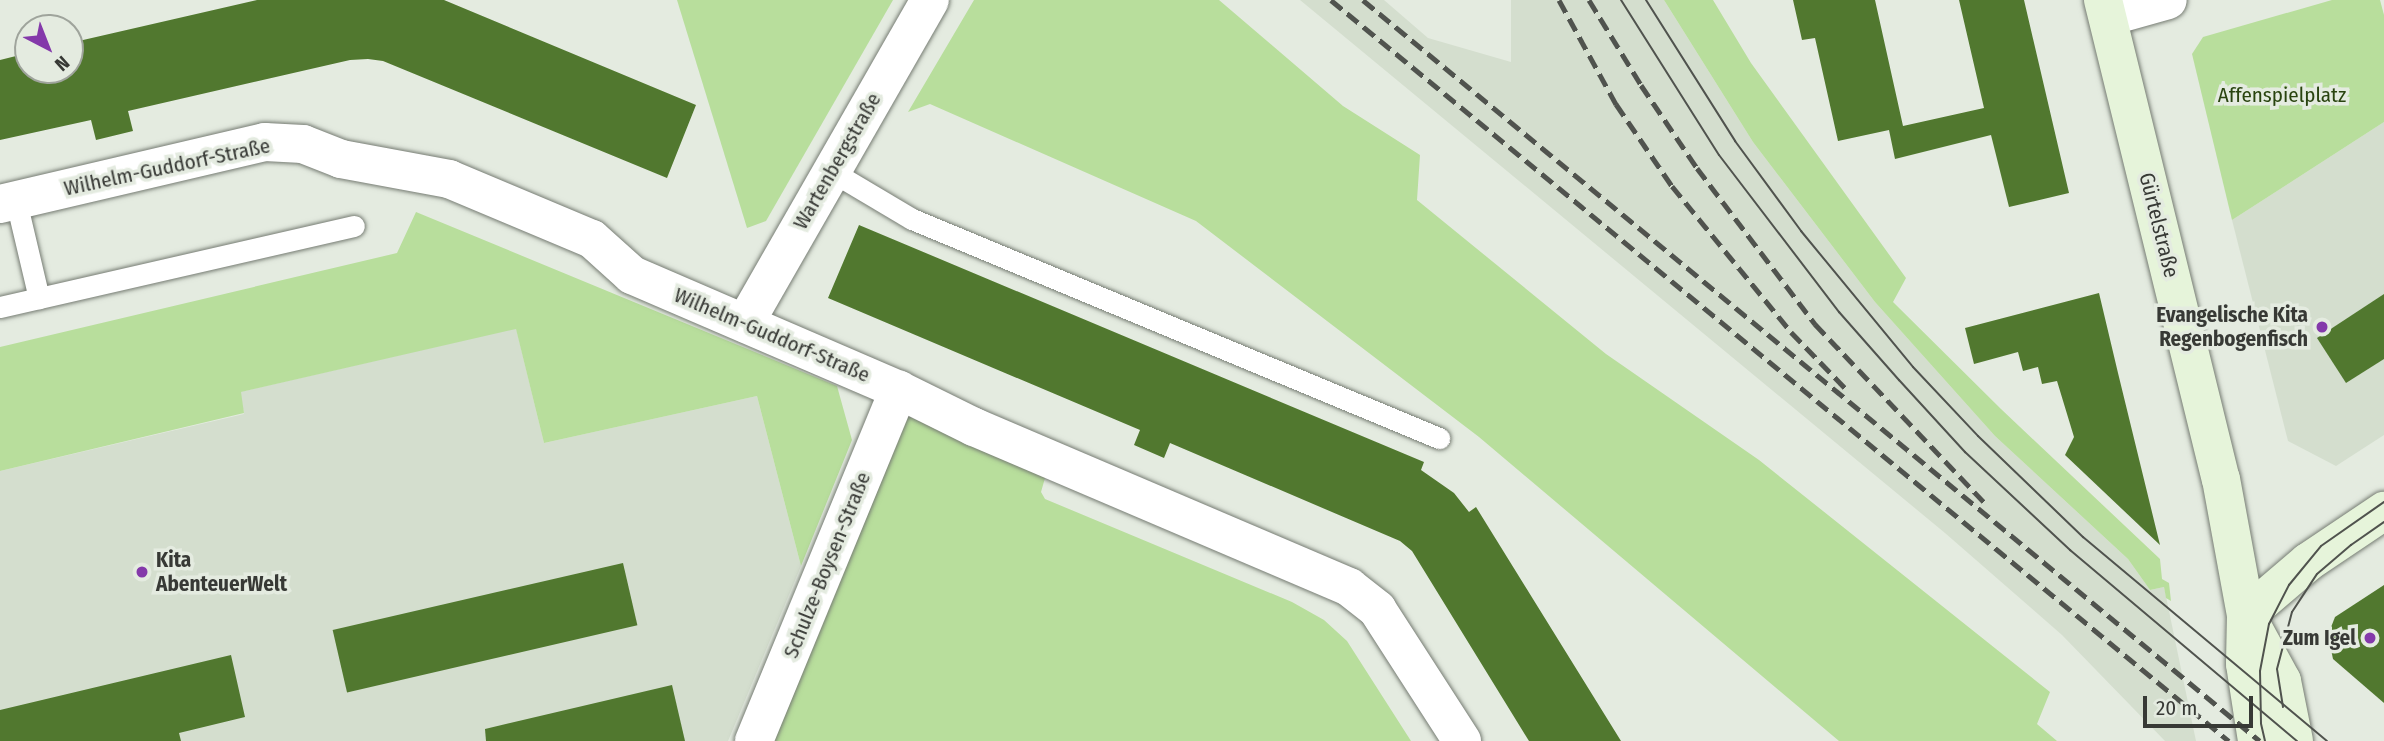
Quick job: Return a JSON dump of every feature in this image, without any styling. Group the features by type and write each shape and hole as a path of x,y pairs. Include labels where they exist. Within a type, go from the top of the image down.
{"main road":[{"name":"Gürtelstraße","path":"2106,9 2221,479 2246,615 2245,664 2257,741"},
{"path":"2246,615 2292,574 2384,511"},
{"name":"Gürtelstraße","path":"2246,615 2282,681 2294,741"}],"street":[{"name":"Wartenbergstraße","path":"745,323 930,0"},
{"path":"2106,9 2168,0"},
{"name":"Wilhelm-Guddorf-Straße","path":"8,203 265,142 303,145 341,159 449,179 592,239 632,275 899,390 974,427 1349,587 1377,609 1462,741"},
{"name":"Schulze-Boysen-Straße","path":"754,741 899,390"}],"lane":[{"path":"831,172 912,219 1439,438"},
{"path":"8,203 39,298"},
{"path":"0,307 354,226"}],"shaded area":[{"path":"1300,0 1384,0 1428,38 1511,62 1511,0 1664,0 1753,142 1875,302 1995,436 2128,559 2150,590 2164,587 2196,741 2165,741 2062,635 1945,533"},
{"name":"Evangelische Kita Regenbogenfisch","path":"2384,122 2384,435 2336,466 2288,441 2232,220"},
{"path":"516,328 544,443 757,396 801,566 728,741 0,741 0,471 244,414 240,392"}],"green space":[{"path":"677,0 893,0 766,221 747,228"},
{"path":"974,0 1219,0 1343,106 1420,155 1417,200 1606,354 1759,460 2050,692 2037,724 2057,741 1839,741 1479,437 1196,221 930,104 908,112"},
{"path":"1664,0 1713,0 1751,63 1906,278 1893,302 2001,409 2160,559 2162,579 2169,583 2171,601 2166,598 2164,587 2150,590 2128,559 1995,436 1875,302 1753,142"},
{"name":"Affenspielplatz","path":"2332,0 2380,0 2384,15 2384,122 2232,220 2192,54 2203,37"},
{"path":"416,212 837,386 852,440 801,566 757,396 544,443 516,329 241,392 244,413 0,471 0,347 397,253"},
{"path":"907,416 1042,472 1045,478 1041,492 1045,499 1292,602 1324,620 1347,641 1411,741 765,741"}],"building":[{"path":"257,0 444,0 696,105 667,178 383,61 368,59 350,60 128,111 133,131 96,140 91,120 0,140 0,60 14,56 14,84 84,84 84,40"},
{"path":"1793,0 1875,0 1903,126 1984,108 1959,0 2024,0 2069,193 2009,207 1991,135 1895,159 1889,130 1838,141 1815,38 1802,40"},
{"path":"859,225 1424,462 1421,470 1454,493 1469,512 1476,507 1621,741 1529,741 1412,551 1400,541 1170,443 1164,458 1134,445 1140,430 828,298"},
{"path":"2099,293 2160,545 2065,455 2074,437 2057,381 2042,384 2038,367 2023,371 2018,352 1974,364 1965,328"},
{"path":"2384,294 2384,359 2346,383 2317,338"},
{"path":"623,563 637,625 347,692 333,630"},
{"path":"2384,585 2384,703 2333,659 2328,635 2335,617"},
{"path":"231,655 245,717 179,733 181,741 0,741 0,710"},
{"path":"672,685 685,741 486,741 485,729"}],"tram line":[{"path":"1621,0 1719,155 1839,312 1899,380 1965,452 2070,550 2297,741"},
{"path":"1646,0 1735,141 1801,231 1913,367 1978,436 2083,537 2327,741"},
{"path":"2265,741 2261,723 2260,671 2269,624 2289,585 2321,546 2384,502"},
{"path":"2283,707 2277,669 2292,612 2317,574 2384,522"}],"railway":[{"path":"1331,0 2229,741"},
{"path":"1363,0 2260,741"},
{"path":"1559,0 1616,104 1672,186 1791,332 1847,390"},
{"path":"1589,0 1641,85 1697,168 1815,324 1986,504"}],"place":[{"name":"Evangelische Kita Regenbogenfisch","path":"2322,327"},
{"name":"Kita AbenteuerWelt","path":"142,572"},
{"name":"Zum Igel","path":"2370,638"}]}
